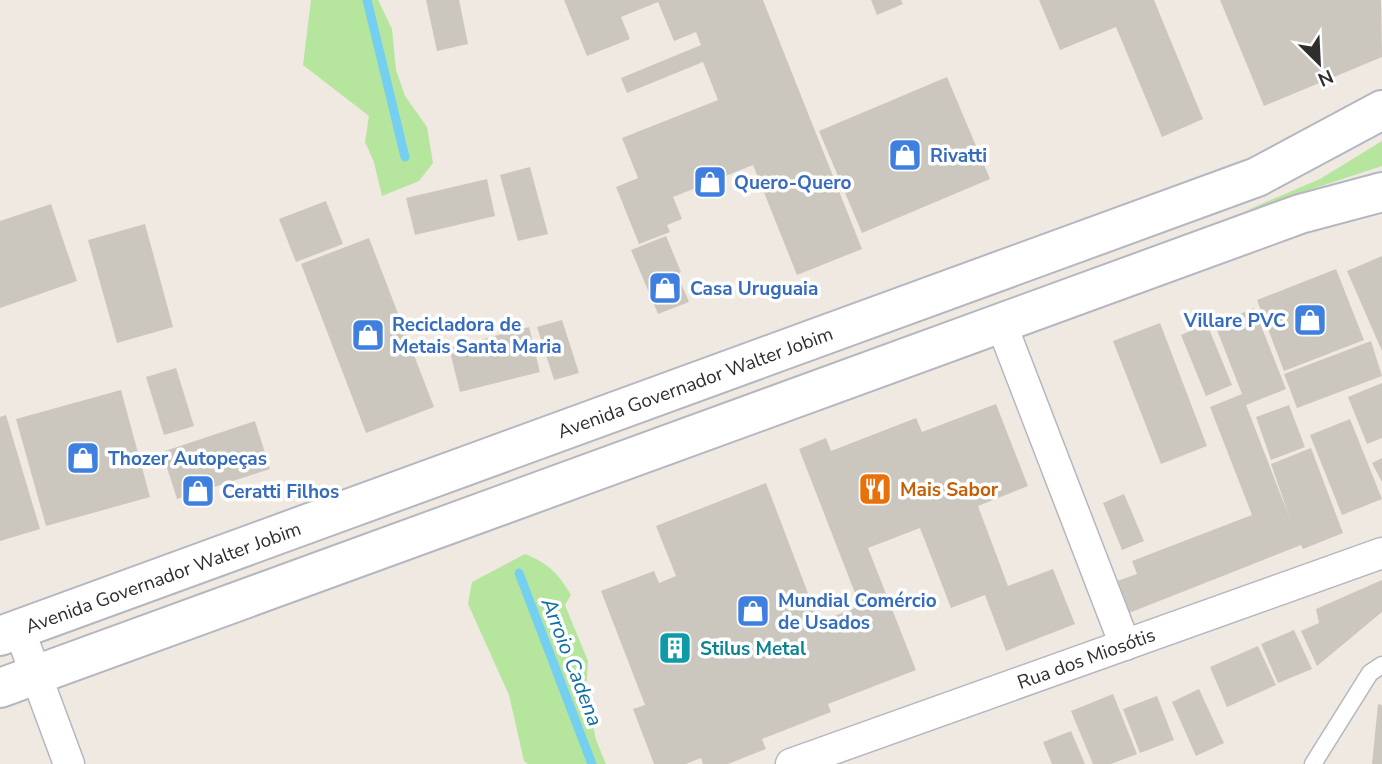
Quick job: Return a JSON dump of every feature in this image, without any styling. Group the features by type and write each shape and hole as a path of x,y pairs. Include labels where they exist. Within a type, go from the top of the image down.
{"main road":[{"name":"Avenida Governador Walter Jobim","path":"9,633 1257,177 1382,110"},
{"path":"17,682 1300,214 1382,192"},
{"path":"106,597 122,643"}],"street":[{"path":"1001,323 1125,645"},
{"name":"Rua dos Miosótis","path":"791,764 1382,553"},
{"path":"9,633 17,682 69,764"}],"lane":[{"path":"1313,764 1378,671"}],"green space":[{"path":"311,0 378,0 392,29 396,70 405,96 427,127 433,163 419,181 382,196 374,162 365,142 369,116 303,65"},
{"path":"1382,141 1382,166 1245,211 1320,179"},
{"path":"525,554 552,570 571,595 565,605 588,661 586,691 596,740 606,764 528,764 524,761 509,695 468,604 472,582"}],"building":[{"path":"426,0 459,0 468,44 437,51"},
{"path":"564,0 763,0 862,249 797,275 753,165 673,197 682,219 667,225 670,232 639,244 616,187 638,178 622,138 718,100 703,62 627,93 621,78 701,45 696,32 674,41 658,2 621,17 630,39 587,56"},
{"path":"871,0 901,0 903,4 877,15"},
{"path":"1039,0 1154,0 1203,119 1162,137 1116,27 1060,50"},
{"path":"1220,0 1381,0 1382,57 1264,106"},
{"name":"Rivatti","path":"947,77 990,179 862,233 819,131"},
{"path":"530,167 548,234 518,241 500,175"},
{"path":"487,179 495,216 415,235 406,198"},
{"path":"326,201 343,244 296,262 279,219"},
{"path":"51,204 77,281 0,308 0,221"},
{"path":"145,224 173,327 117,343 88,240"},
{"name":"Casa Uruguaia","path":"666,236 681,272 677,274 689,302 658,314 631,250"},
{"name":"Recicladora de Metais Santa Maria","path":"369,238 434,407 366,433 301,264"},
{"path":"1382,256 1382,351 1347,271"},
{"name":"Villare PVC","path":"1336,269 1364,340 1284,371 1257,300"},
{"path":"1254,308 1286,389 1246,405 1290,519 1271,464 1311,448 1343,533 1303,549 1301,545 1129,613 1117,581 1137,574 1132,561 1252,515 1210,407 1242,394 1215,325"},
{"path":"562,320 579,373 554,380 537,327"},
{"path":"1160,323 1207,446 1161,464 1113,341"},
{"path":"1207,324 1232,385 1206,396 1181,335"},
{"path":"529,327 540,372 460,392 449,348"},
{"path":"1371,341 1382,376 1297,408 1284,374"},
{"path":"176,368 194,426 164,435 146,377"},
{"path":"1382,383 1382,438 1367,444 1348,397"},
{"name":"Thozer Autopeças","path":"121,390 150,497 46,526 16,419"},
{"path":"996,404 1028,486 978,506 1008,586 1053,569 1075,624 1006,651 985,595 951,608 920,528 868,548 916,670 828,704 831,712 762,739 766,749 728,764 703,764 701,758 686,764 654,764 633,709 645,705 601,591 654,571 659,583 676,576 656,526 766,483 819,622 860,606 799,449 826,438 831,451 916,418 922,432"},
{"path":"1289,405 1305,447 1271,460 1256,417"},
{"path":"6,415 40,529 0,541 0,417"},
{"path":"1350,419 1382,499 1342,515 1310,435"},
{"path":"255,421 270,469 177,499 162,452"},
{"path":"1382,458 1382,482 1372,463"},
{"path":"1124,494 1144,541 1122,550 1103,503"},
{"path":"1382,580 1382,612 1317,666 1301,631 1319,623 1316,609"},
{"path":"1294,630 1312,669 1278,683 1261,644"},
{"path":"1258,646 1276,685 1227,707 1210,667"},
{"path":"1199,689 1224,743 1196,756 1172,702"},
{"path":"1113,694 1137,754 1111,764 1093,764 1071,711"},
{"path":"1157,696 1174,740 1140,753 1123,709"},
{"path":"1378,704 1382,705 1382,764 1372,764"},
{"path":"1071,731 1085,764 1052,764 1043,742"}],"waterway":[{"name":"Arroio Cadena","path":"367,0 405,157"},
{"name":"Arroio Cadena","path":"519,573 592,764"}],"place":[{"name":"Rivatti","path":"905,155"},
{"name":"Quero-Quero","path":"710,182"},
{"name":"Casa Uruguaia","path":"665,288"},
{"name":"Villare PVC","path":"1310,320"},
{"name":"Recicladora de Metais Santa Maria","path":"368,335"},
{"name":"Thozer Autopeças","path":"83,458"},
{"name":"Mais Sabor","path":"875,489"},
{"name":"Ceratti Filhos","path":"198,491"},
{"name":"Mundial Comércio de Usados","path":"753,611"},
{"name":"Stilus Metal","path":"675,648"}]}
